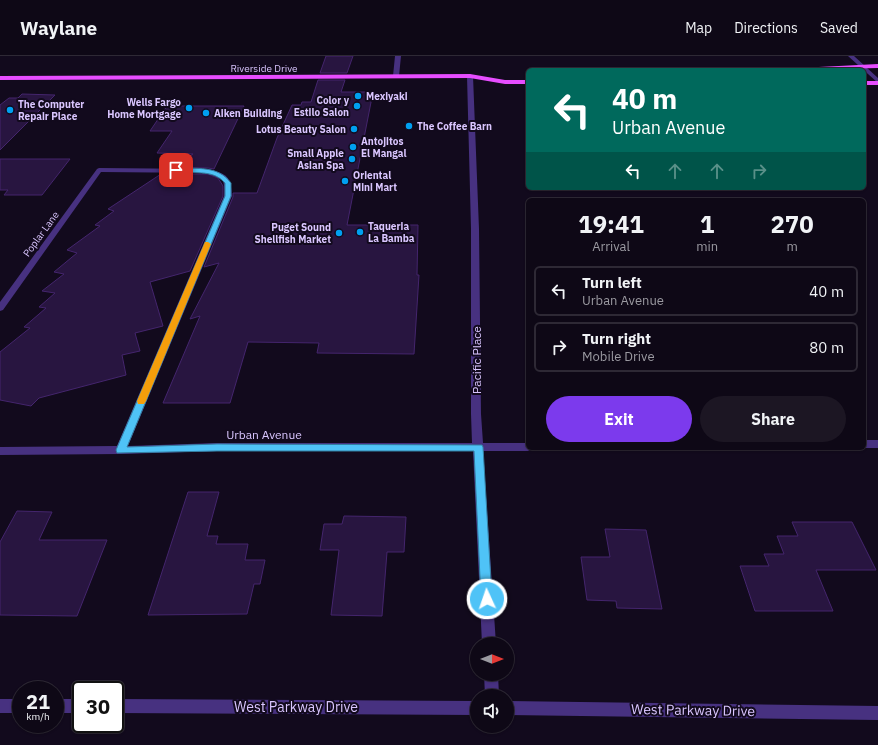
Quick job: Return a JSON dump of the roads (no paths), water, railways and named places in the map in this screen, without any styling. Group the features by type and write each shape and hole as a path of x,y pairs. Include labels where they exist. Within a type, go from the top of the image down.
{"main road":[{"path":"816,68 878,66"},
{"path":"470,76 513,75"},
{"name":"Riverside Drive","path":"0,78 470,76 505,82 526,82"},
{"path":"866,83 878,82"}],"street":[{"path":"396,76 398,56"},
{"path":"851,56 863,68"},
{"path":"866,71 878,82"},
{"name":"Pacific Place","path":"470,76 475,229 476,414 489,637"},
{"name":"Poplar Lane","path":"0,308 99,170 208,171 222,175 228,183 228,196 121,450"},
{"path":"866,444 878,444"},
{"name":"Urban Avenue","path":"0,451 217,448 526,447"},
{"path":"0,706 12,706"},
{"name":"West Parkway Drive","path":"124,706 470,708"},
{"name":"West Parkway Drive","path":"514,708 878,713"}],"place":[{"name":"Mexiyaki","path":"358,96"},
{"name":"Color y Estilo Salon","path":"357,106"},
{"name":"Wells Fargo Home Mortgage","path":"189,108"},
{"name":"The Computer Repair Place","path":"10,110"},
{"name":"Aiken Building","path":"206,113"},
{"name":"The Coffee Barn","path":"409,126"},
{"name":"Lotus Beauty Salon","path":"354,129"},
{"name":"Antojitos El Mangal","path":"353,147"},
{"name":"Small Apple Asian Spa","path":"352,159"},
{"name":"Oriental Mini Mart","path":"345,181"},
{"name":"Taqueria La Bamba","path":"360,232"},
{"name":"Puget Sound Shellfish Market","path":"339,233"}]}
